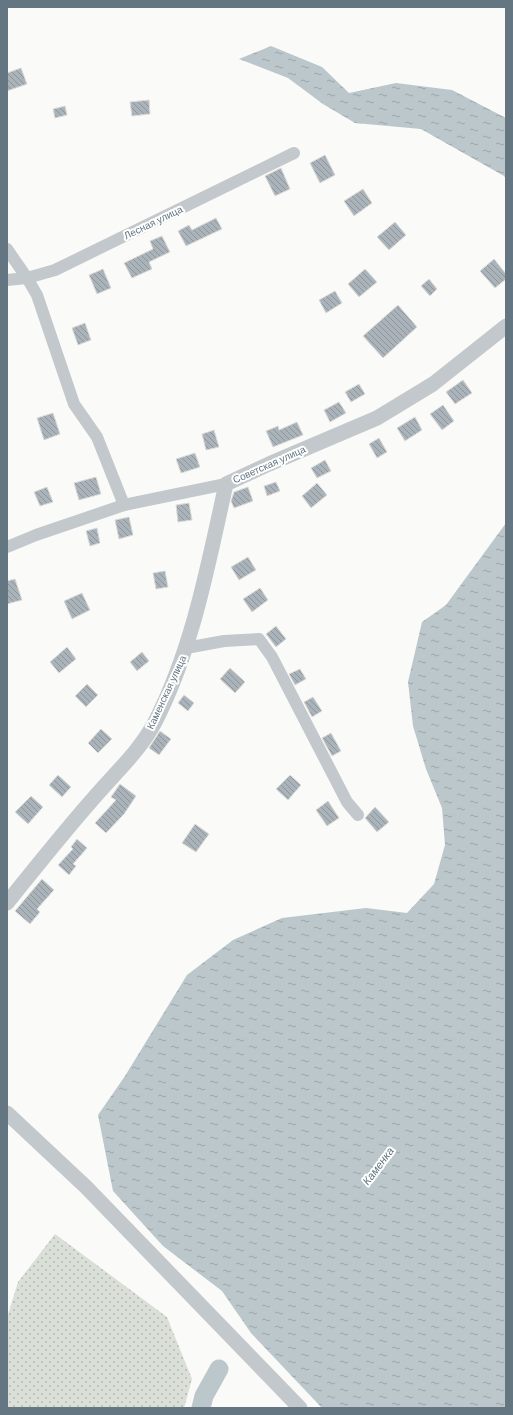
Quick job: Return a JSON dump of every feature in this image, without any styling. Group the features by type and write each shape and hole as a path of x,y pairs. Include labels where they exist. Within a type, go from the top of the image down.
{"street":[{"name":"Лесная улица","path":"7,280 28,278 55,270 294,153"},
{"path":"7,249 28,278 37,295 74,404 97,437 124,505"},
{"name":"Советская улица","path":"7,547 36,535 124,505 226,484 268,464 377,418 433,384 506,326"},
{"name":"Каменская улица","path":"7,903 75,820 139,746 155,723 186,648 199,603 226,484"},
{"path":"186,648 224,641 259,639 272,657 347,802 358,815"},
{"path":"7,1113 86,1187 300,1408"}],"shaded area":[{"path":"55,1234 167,1317 192,1379 184,1408 7,1408 7,1318 18,1282"}],"water":[{"path":"271,46 322,67 349,93 396,83 452,90 506,118 506,179 504,176 421,129 355,123 323,104 288,78 239,59"},
{"path":"506,523 506,1408 322,1408 251,1333 222,1291 163,1246 113,1191 98,1115 125,1076 187,975 233,940 282,918 366,908 407,913 434,884 445,845 442,808 426,769 413,726 408,682 422,622 446,605"}],"building":[{"path":"21,68 27,84 7,91 7,73"},
{"path":"149,100 150,114 132,116 130,102"},
{"path":"65,106 67,115 55,118 53,109"},
{"path":"325,155 335,175 320,183 310,163"},
{"path":"281,168 290,189 275,196 265,176"},
{"path":"363,189 372,203 354,216 344,201"},
{"path":"216,218 222,229 186,246 178,231 189,225 192,230"},
{"path":"395,222 406,235 389,250 377,237"},
{"path":"162,236 170,252 149,262 152,269 132,278 124,263 153,249 150,241"},
{"path":"494,259 506,274 506,279 495,288 480,271"},
{"path":"103,269 111,288 97,294 89,275"},
{"path":"365,269 377,282 359,297 348,284"},
{"path":"429,279 437,289 430,296 421,286"},
{"path":"335,291 342,303 326,313 319,300"},
{"path":"398,305 417,327 383,358 363,336"},
{"path":"85,323 91,340 78,345 72,328"},
{"path":"463,380 472,393 455,404 446,392"},
{"path":"359,384 365,394 351,402 345,392"},
{"path":"339,402 346,413 330,422 324,410"},
{"path":"443,405 454,421 442,430 430,414"},
{"path":"53,413 60,434 44,440 37,418"},
{"path":"415,417 422,430 405,441 397,428"},
{"path":"297,422 303,435 273,447 266,431 278,426 279,430"},
{"path":"214,430 219,447 206,450 202,434"},
{"path":"379,438 387,452 377,458 369,444"},
{"path":"195,453 200,467 181,473 176,459"},
{"path":"325,460 331,471 317,478 311,468"},
{"path":"96,477 101,494 79,500 74,483"},
{"path":"276,482 280,491 267,496 264,486"},
{"path":"317,483 327,495 311,508 302,496"},
{"path":"47,487 53,502 40,506 34,492"},
{"path":"248,487 253,501 234,508 231,501 234,492"},
{"path":"189,503 192,520 178,522 176,505"},
{"path":"129,517 133,535 119,539 115,520"},
{"path":"97,528 100,543 90,546 86,531"},
{"path":"248,557 256,570 239,580 231,567"},
{"path":"165,571 168,587 156,589 153,573"},
{"path":"15,579 22,600 7,604 7,581"},
{"path":"260,588 268,600 252,612 243,599"},
{"path":"82,593 90,610 72,619 64,601"},
{"path":"276,626 286,639 276,647 266,634"},
{"path":"67,647 76,659 59,673 50,662"},
{"path":"142,652 149,661 137,671 130,662"},
{"path":"230,668 245,682 235,693 220,679"},
{"path":"300,669 306,679 295,685 289,674"},
{"path":"87,684 98,695 86,707 75,696"},
{"path":"184,695 194,703 188,711 178,703"},
{"path":"313,697 322,711 312,717 304,702"},
{"path":"101,729 112,739 98,753 88,743"},
{"path":"160,731 171,739 159,755 149,748"},
{"path":"331,733 341,751 332,756 322,738"},
{"path":"58,775 71,787 62,797 49,785"},
{"path":"290,775 301,785 288,800 276,789"},
{"path":"120,784 136,796 124,814 106,833 95,823 116,800 111,797"},
{"path":"31,796 43,807 28,824 15,812"},
{"path":"328,801 339,818 327,826 316,810"},
{"path":"375,807 389,822 377,832 365,818"},
{"path":"195,824 209,834 196,852 182,843"},
{"path":"77,839 87,848 73,864 76,866 69,875 58,865 73,849 71,847"},
{"path":"42,879 54,890 37,909 40,912 30,924 15,911"}],"waterway":[{"name":"Каменка","path":"201,1408 204,1396 219,1369"}]}
